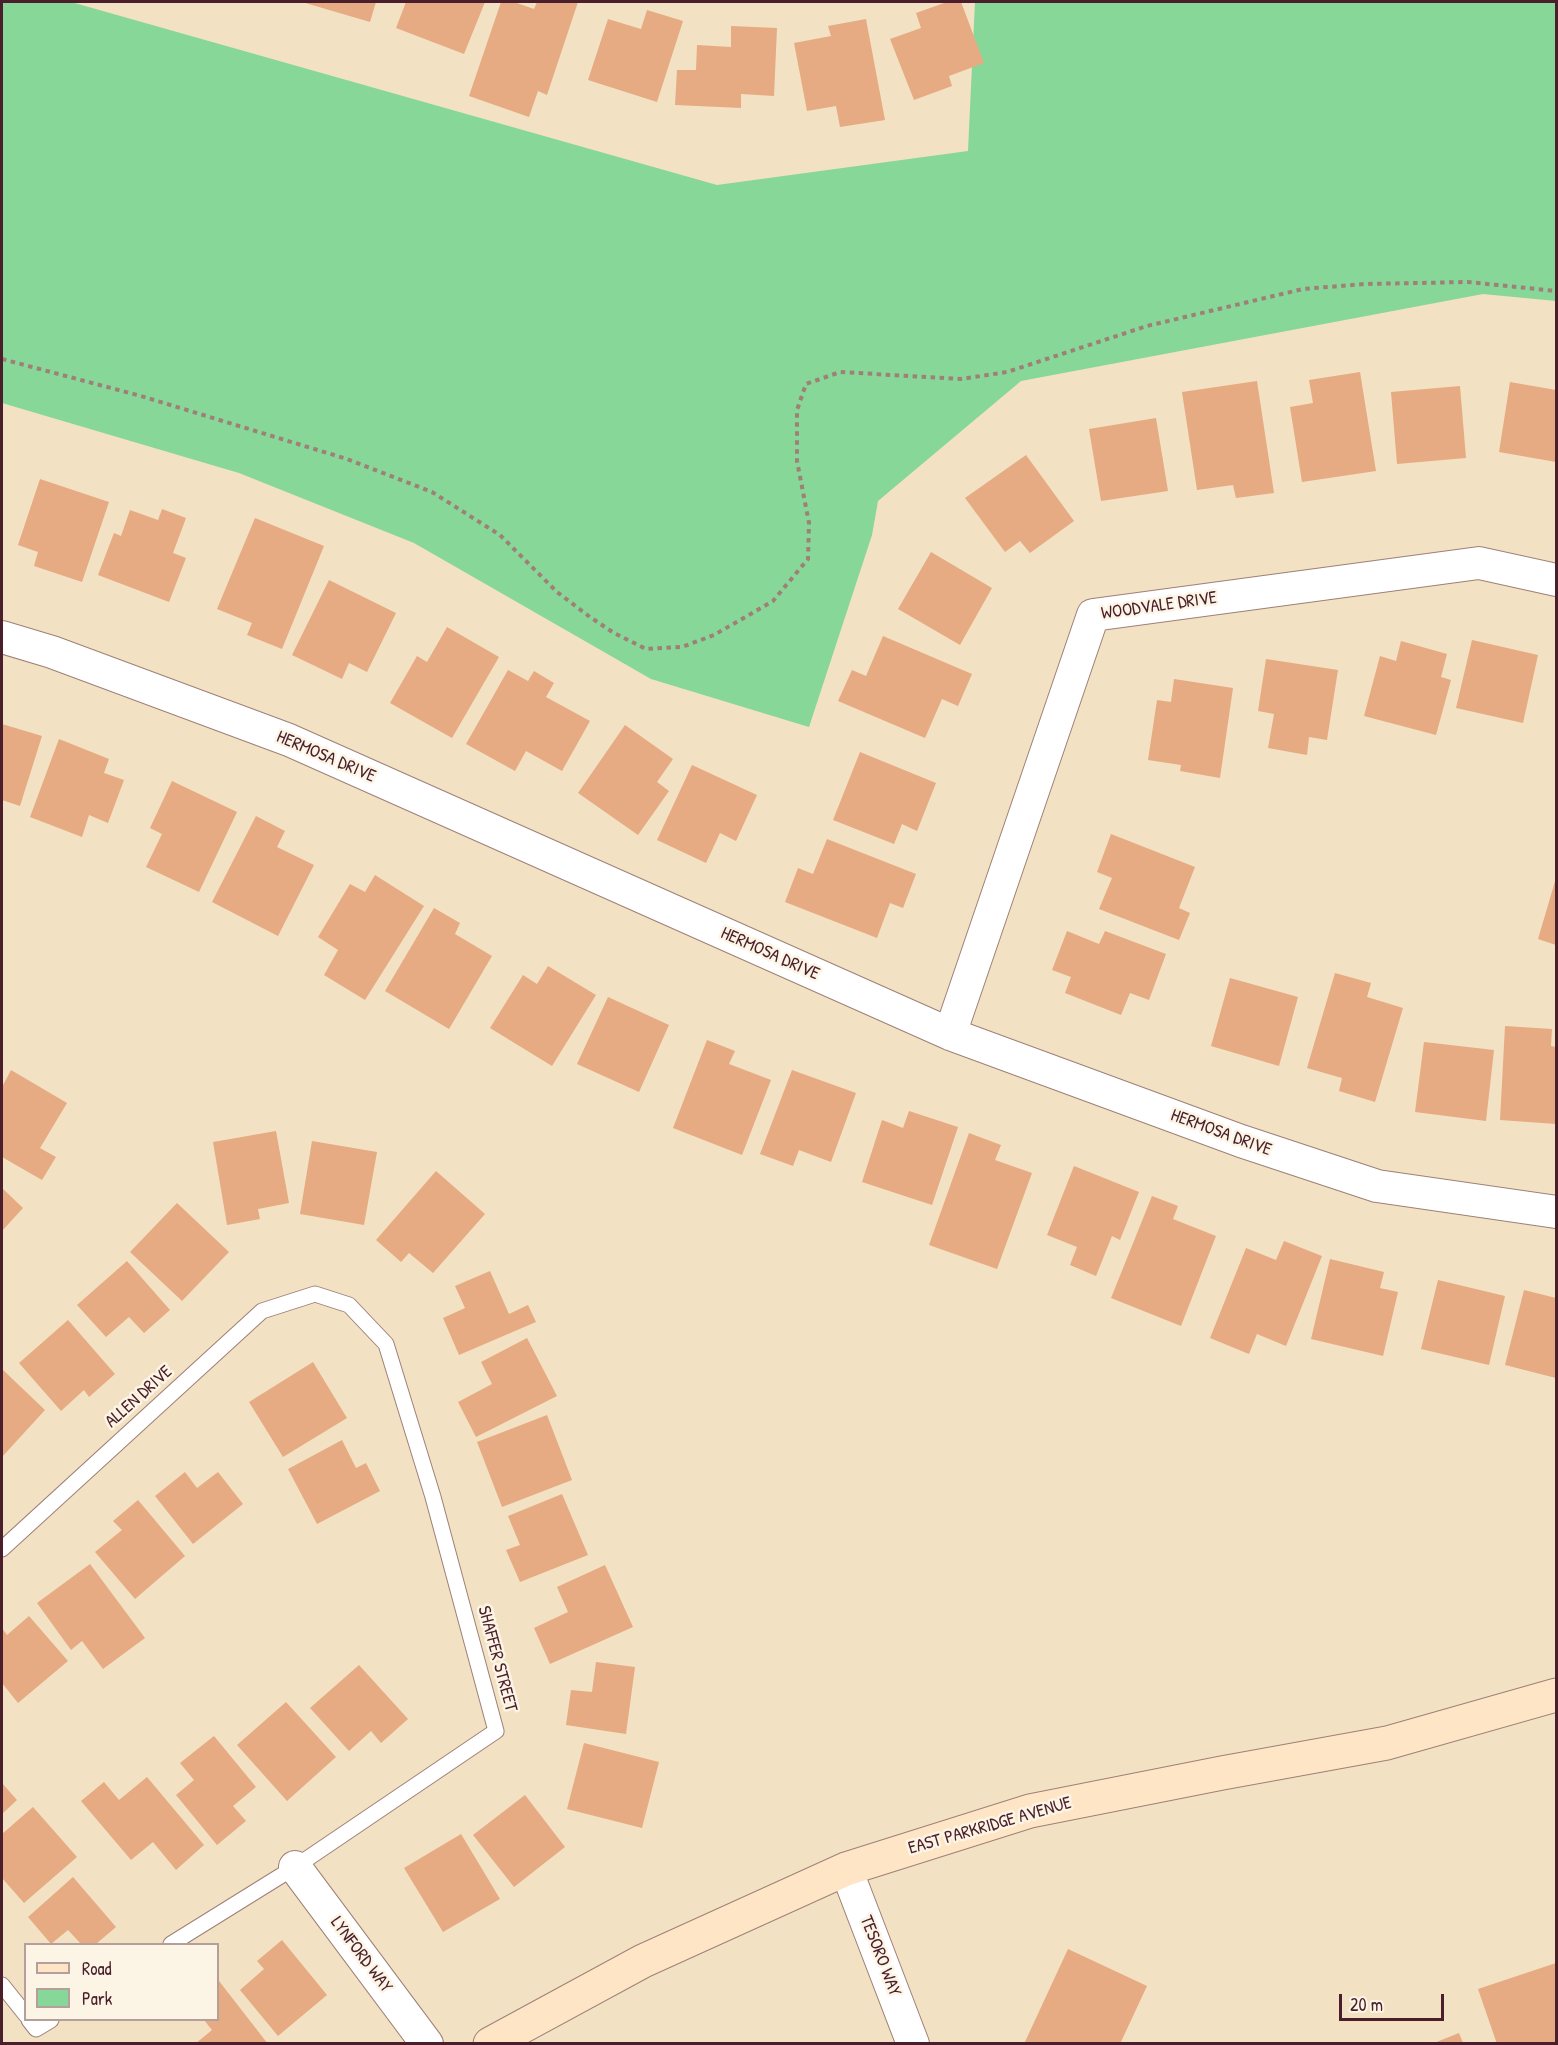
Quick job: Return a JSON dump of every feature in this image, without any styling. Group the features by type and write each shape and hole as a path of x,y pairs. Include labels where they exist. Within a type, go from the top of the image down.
{"main road":[{"name":"EAST PARKRIDGE AVENUE","path":"490,2043 643,1960 846,1869 1030,1811 1387,1743 1557,1695"}],"street":[{"name":"WOODVALE DRIVE","path":"950,1034 1093,615 1479,563 1557,580"},
{"name":"HERMOSA DRIVE","path":"2,637 52,652 289,740 950,1034 1241,1141 1377,1186 1557,1212"},
{"name":"LYNFORD WAY","path":"295,1867 428,2043"},
{"name":"TESORO WAY","path":"846,1869 913,2043"}],"lane":[{"name":"ALLEN DRIVE","path":"2,1549 262,1311 315,1294"},
{"name":"SHAFFER STREET","path":"173,1943 295,1867 496,1731 433,1497 386,1344 349,1305 315,1294"},
{"path":"2,1985 24,2012"}],"path":[{"path":"2,359 141,396 336,456 432,492 500,535 557,592 614,633 646,648 681,647 714,635 773,601 808,559 809,523 797,461 797,410 806,384 840,372 960,379 1006,372 1147,326 1303,289 1365,284 1468,282 1557,291"}],"green space":[{"path":"2,2 71,2 717,185 968,151 975,2 1556,2 1556,301 1483,294 1021,381 878,501 872,535 809,727 651,679 414,543 239,473 2,403"}],"building":[{"path":"302,2 376,2 370,22"},
{"path":"406,2 485,2 464,54 396,28"},
{"path":"501,2 514,2 534,9 537,2 578,2 547,95 538,91 529,117 469,96"},
{"path":"947,2 961,2 984,63 949,76 952,86 914,100 890,39 921,28 916,13"},
{"path":"647,10 683,21 657,102 588,80 608,19 641,29"},
{"path":"866,19 885,120 840,127 836,106 807,111 794,43 831,36 828,26"},
{"path":"731,26 777,28 774,96 741,94 741,108 675,105 677,70 696,70 697,45 731,47"},
{"path":"1360,372 1376,471 1302,482 1290,407 1313,403 1309,380"},
{"path":"1257,381 1274,493 1236,498 1233,485 1197,490 1182,392"},
{"path":"1510,382 1556,390 1556,462 1499,452"},
{"path":"1460,386 1466,458 1397,464 1391,392"},
{"path":"1156,418 1168,491 1101,501 1089,429"},
{"path":"1026,455 1074,521 1030,553 1020,541 1005,552 965,498"},
{"path":"40,479 109,502 82,582 34,566 38,552 18,545"},
{"path":"162,509 186,518 173,553 186,558 169,602 98,575 114,533 121,536 130,510 158,520"},
{"path":"255,518 324,546 282,649 247,635 252,623 217,609"},
{"path":"931,552 992,588 960,645 898,609"},
{"path":"329,580 396,613 367,672 349,663 342,679 292,655"},
{"path":"447,627 499,657 452,738 390,703 417,656 427,662"},
{"path":"883,636 972,674 958,706 942,699 925,738 838,701 852,670 866,676"},
{"path":"1472,640 1538,655 1523,723 1456,708"},
{"path":"1401,641 1447,654 1441,677 1451,680 1436,735 1364,716 1380,656 1396,661"},
{"path":"1266,659 1338,670 1327,740 1309,737 1307,755 1268,748 1274,714 1258,711"},
{"path":"508,670 528,681 534,671 554,683 546,697 590,721 562,771 526,751 515,771 466,744"},
{"path":"1174,679 1233,688 1220,778 1180,771 1181,765 1148,760 1157,700 1171,702"},
{"path":"2,724 42,736 20,806 2,800"},
{"path":"625,725 673,759 657,782 669,791 638,835 578,793"},
{"path":"59,739 109,759 104,773 124,780 108,823 89,815 82,837 30,817"},
{"path":"860,752 936,783 917,831 902,824 894,844 833,820"},
{"path":"692,765 757,795 736,841 720,833 706,863 657,840"},
{"path":"172,781 237,812 199,892 146,867 162,834 150,828"},
{"path":"256,816 285,831 277,847 314,865 278,936 212,902"},
{"path":"1111,834 1195,867 1179,908 1190,913 1179,940 1099,909 1112,878 1097,872"},
{"path":"827,839 916,874 903,908 890,903 877,938 785,902 798,868 813,874"},
{"path":"375,875 424,906 365,1000 324,975 338,950 318,937 350,884 365,892"},
{"path":"1556,878 1556,945 1538,939"},
{"path":"434,908 460,923 455,934 492,956 449,1029 385,991"},
{"path":"1067,931 1099,944 1105,931 1166,954 1149,1000 1130,993 1121,1015 1065,993 1071,977 1052,970"},
{"path":"548,966 596,995 552,1066 490,1028 523,975 537,984"},
{"path":"1335,973 1371,983 1367,997 1403,1008 1375,1102 1339,1091 1342,1078 1307,1068"},
{"path":"1230,978 1298,997 1279,1066 1211,1046"},
{"path":"608,997 669,1025 639,1092 577,1064"},
{"path":"1505,1026 1552,1029 1551,1046 1556,1047 1556,1124 1500,1120"},
{"path":"707,1040 735,1051 729,1064 771,1080 742,1155 673,1128"},
{"path":"1424,1042 1494,1050 1486,1121 1415,1112"},
{"path":"11,1070 67,1103 40,1148 56,1157 42,1180 2,1157 2,1087"},
{"path":"792,1070 856,1093 831,1162 799,1150 793,1166 760,1154"},
{"path":"909,1111 958,1127 932,1205 862,1182 882,1120 903,1128"},
{"path":"276,1131 289,1203 258,1209 260,1219 227,1225 213,1142"},
{"path":"969,1133 1001,1145 995,1160 1032,1173 997,1269 929,1245"},
{"path":"312,1141 377,1152 364,1225 300,1214"},
{"path":"1074,1166 1139,1192 1120,1240 1112,1236 1096,1276 1070,1265 1077,1247 1047,1235"},
{"path":"436,1171 485,1214 433,1273 409,1253 401,1262 376,1240"},
{"path":"2,1188 23,1208 2,1231"},
{"path":"1152,1196 1178,1206 1173,1219 1216,1236 1181,1326 1111,1298"},
{"path":"177,1203 229,1252 182,1301 130,1252"},
{"path":"1284,1241 1322,1256 1286,1346 1257,1334 1249,1354 1210,1338 1246,1248 1276,1260"},
{"path":"1330,1259 1384,1272 1380,1288 1398,1292 1383,1356 1311,1339"},
{"path":"127,1261 170,1310 144,1333 129,1317 106,1337 77,1305"},
{"path":"490,1271 509,1314 528,1305 536,1322 459,1355 443,1318 465,1308 455,1286"},
{"path":"1438,1280 1505,1296 1489,1365 1421,1349"},
{"path":"1524,1290 1556,1298 1556,1378 1505,1365"},
{"path":"68,1320 115,1374 89,1397 84,1390 61,1411 19,1363"},
{"path":"527,1338 557,1396 476,1437 458,1402 492,1384 481,1362"},
{"path":"313,1362 347,1418 283,1457 249,1402"},
{"path":"2,1369 45,1410 2,1457"},
{"path":"547,1415 572,1480 502,1507 477,1442"},
{"path":"342,1440 356,1468 366,1463 380,1491 317,1524 288,1469"},
{"path":"185,1472 197,1488 218,1472 243,1504 193,1544 155,1496"},
{"path":"562,1494 588,1555 520,1582 506,1550 520,1545 508,1516"},
{"path":"138,1500 185,1556 135,1599 95,1552 122,1530 113,1521"},
{"path":"90,1564 145,1638 103,1669 82,1641 71,1650 37,1603"},
{"path":"605,1565 633,1627 550,1664 534,1628 568,1612 557,1587"},
{"path":"29,1616 68,1661 18,1703 2,1683 2,1628 7,1635"},
{"path":"596,1662 635,1667 626,1734 566,1725 571,1690 592,1692"},
{"path":"359,1665 408,1719 381,1743 371,1731 349,1751 310,1708"},
{"path":"286,1702 336,1757 287,1801 237,1745"},
{"path":"214,1736 256,1787 233,1806 246,1821 217,1845 176,1795 194,1780 180,1763"},
{"path":"584,1743 659,1762 642,1828 567,1809"},
{"path":"147,1777 204,1845 176,1870 153,1842 131,1860 81,1801 104,1782 119,1800"},
{"path":"2,1783 17,1800 2,1814"},
{"path":"525,1795 565,1847 514,1887 473,1835"},
{"path":"33,1807 77,1857 24,1903 2,1878 2,1834"},
{"path":"461,1834 500,1899 443,1932 404,1868"},
{"path":"73,1877 116,1927 97,1943 80,1943 68,1930 50,1943 28,1917"},
{"path":"282,1940 327,1995 278,2036 240,1990 264,1969 257,1961"},
{"path":"1068,1949 1147,1986 1120,2044 1024,2044"},
{"path":"1556,1963 1556,2044 1497,2044 1478,1989"},
{"path":"219,1981 268,2044 195,2044 212,2030 205,2021 219,2021"},
{"path":"1459,2033 1463,2043 1434,2043"}]}
